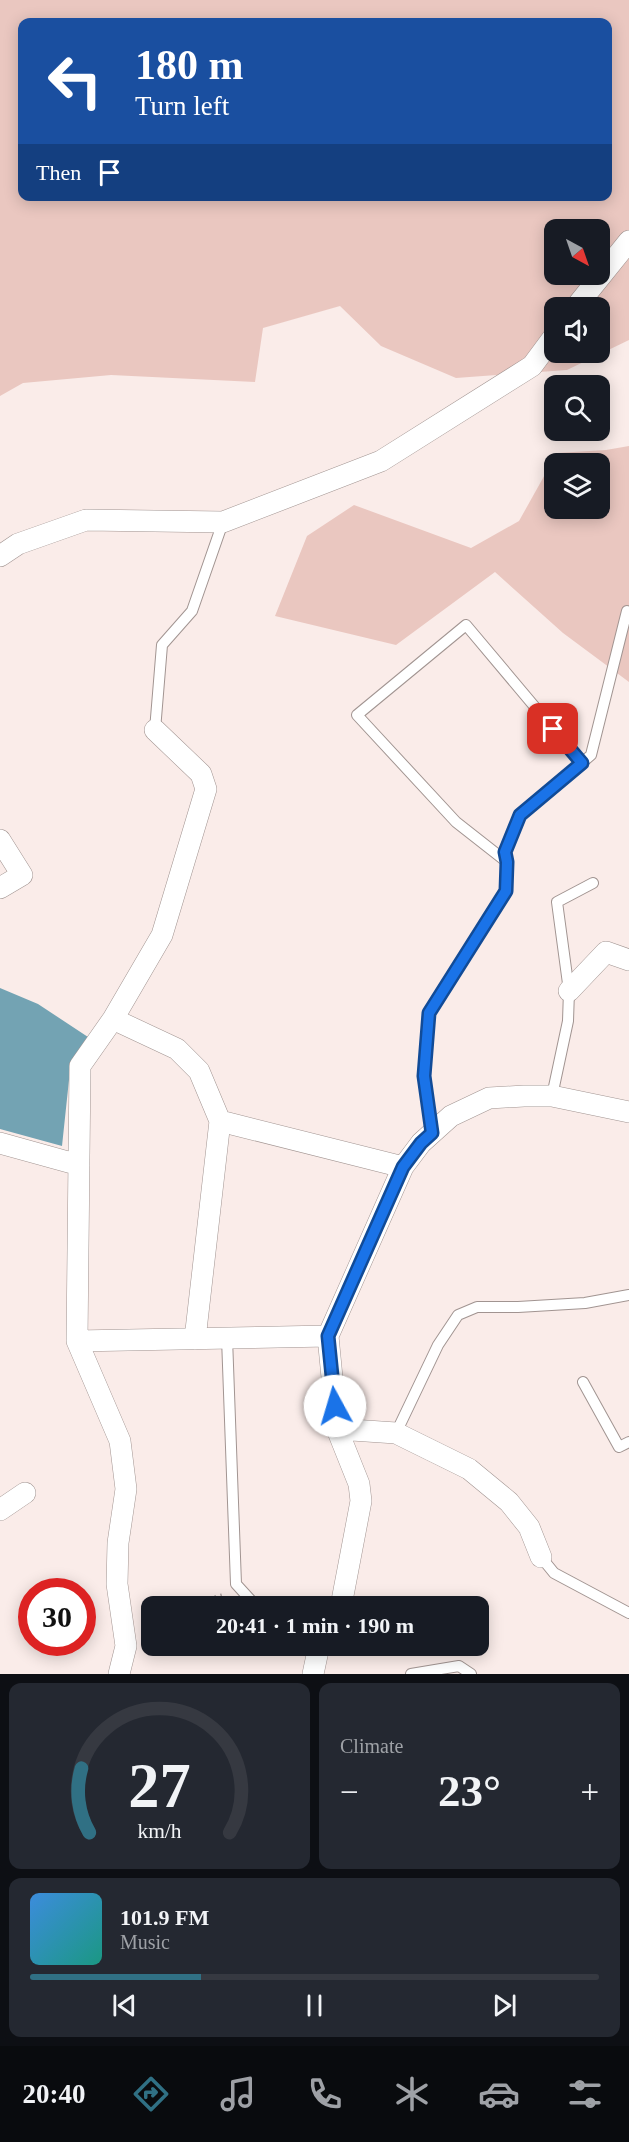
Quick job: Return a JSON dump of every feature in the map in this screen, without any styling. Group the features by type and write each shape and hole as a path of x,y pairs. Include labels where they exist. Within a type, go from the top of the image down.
{"street":[{"path":"584,297 629,241"},
{"path":"0,556 18,544 86,520 223,522 381,461 532,366 544,350"},
{"path":"119,1674 126,1646 117,1584 118,1543 126,1489 120,1441 77,1341 80,1066 113,1019 162,935 206,789 201,774 155,730"},
{"path":"0,840 22,875 0,888"},
{"path":"569,991 606,952 629,960"},
{"path":"113,1019 177,1049 199,1071 220,1121 195,1339"},
{"path":"343,1596 361,1501 359,1484 337,1430 328,1336 403,1167 421,1143 451,1116 489,1098 524,1095 552,1096 629,1112"},
{"path":"220,1121 403,1167"},
{"path":"0,1143 79,1165"},
{"path":"77,1341 328,1336"},
{"path":"337,1430 396,1433 469,1469 508,1502 529,1527 541,1557"},
{"path":"0,1510 25,1493"},
{"path":"313,1674 317,1656"}],"lane":[{"path":"155,730 162,645 192,611 223,522"},
{"path":"432,1133 424,1076 429,1013 506,891 505,852 520,815 591,755 627,611"},
{"path":"507,862 456,822 357,716 466,625 582,763"},
{"path":"552,1096 568,1021 569,991 557,902 592,883"},
{"path":"396,1433 438,1345 458,1315 477,1307 585,1303 629,1295"},
{"path":"227,1338 236,1584 247,1596"},
{"path":"583,1382 619,1447 629,1442"},
{"path":"541,1557 554,1573 629,1613"},
{"path":"411,1674 459,1666 471,1674"}],"path":[{"path":"218,1596 241,1589"}],"shaded area":[{"path":"0,0 629,0 629,340 610,349 610,297 544,297 544,363 581,363 567,370 456,378 381,346 340,306 263,328 255,382 111,375 23,383 0,396"},
{"path":"629,446 629,682 563,633 495,572 396,645 275,616 307,536 354,505 471,548 519,521 544,476 544,519 610,519 610,453 557,453"}],"water":[{"path":"0,988 38,1004 88,1037 71,1061 62,1146 0,1129"}],"route":[{"path":"335,1406 328,1336 403,1167 421,1143 432,1133 424,1076 429,1013 506,891 505,852 520,815 582,763 553,729"}]}
